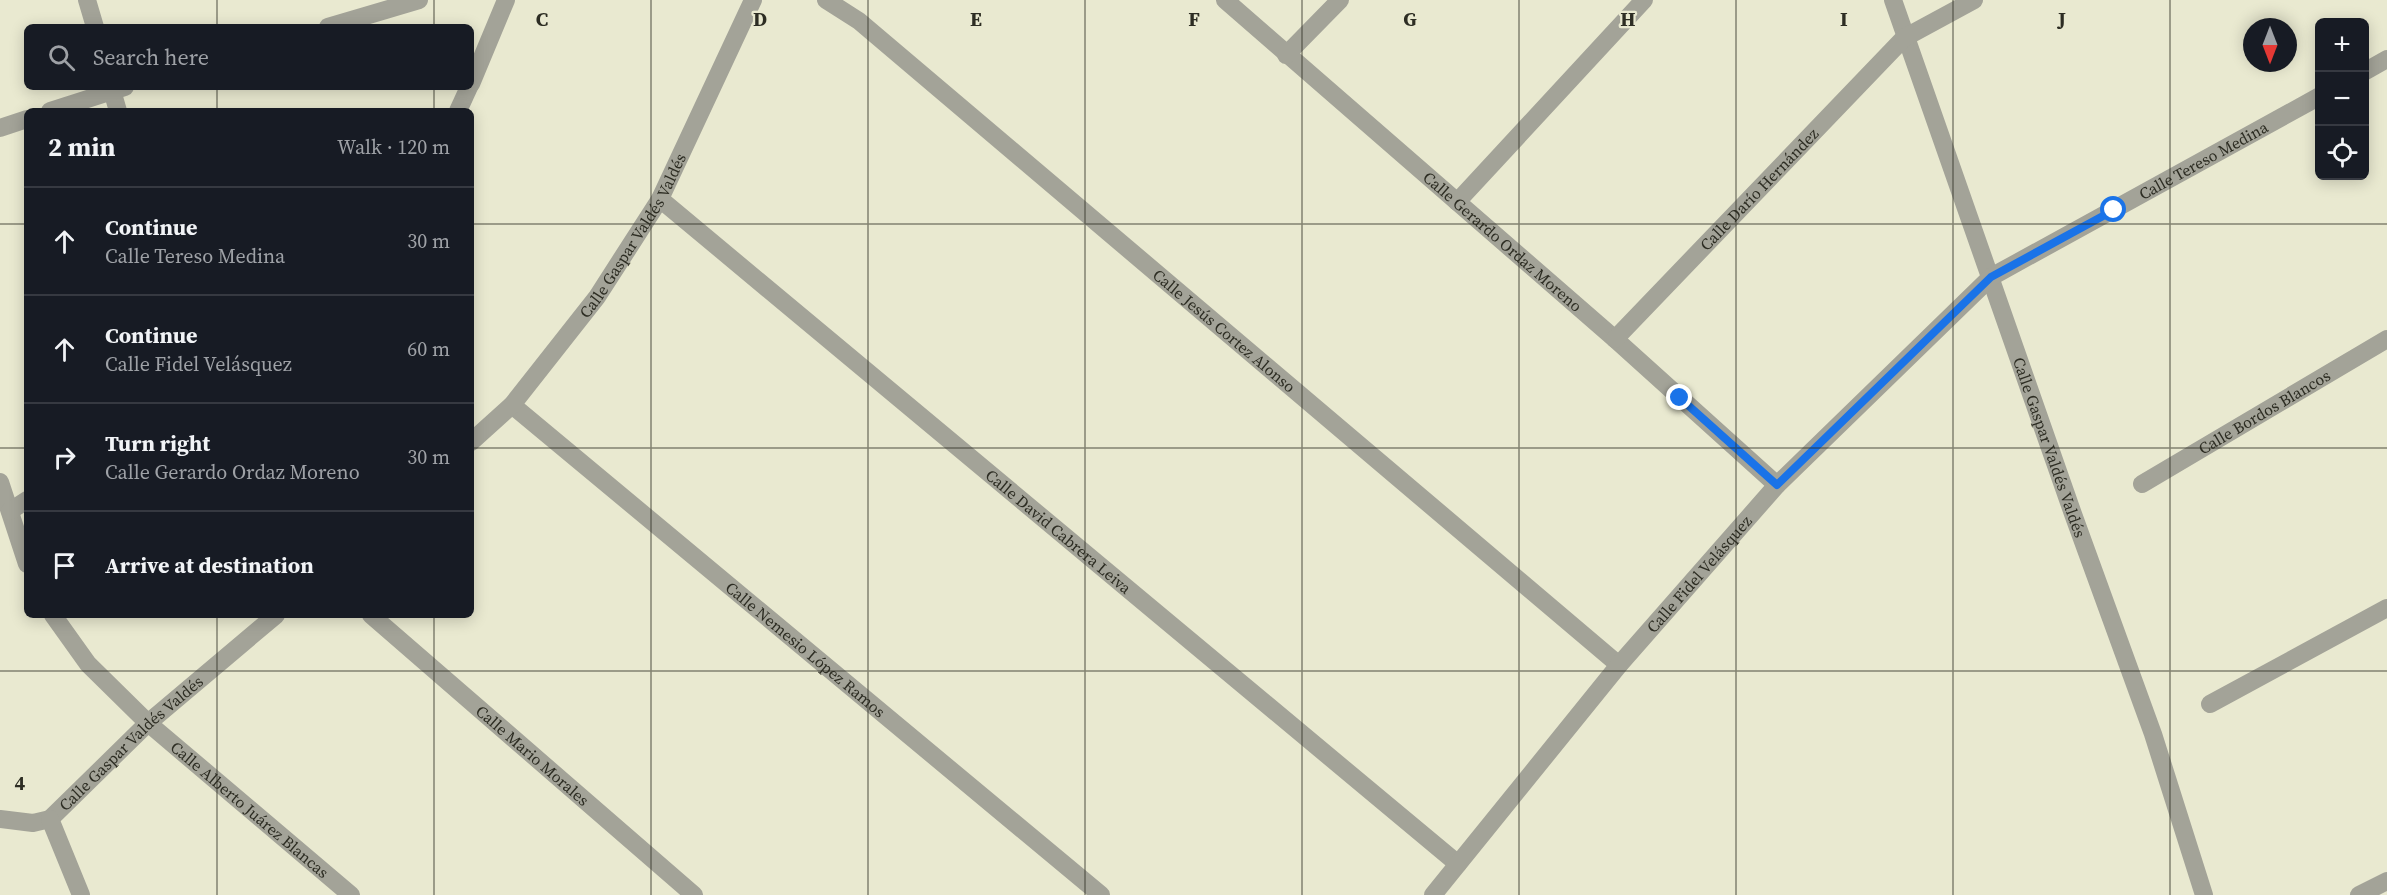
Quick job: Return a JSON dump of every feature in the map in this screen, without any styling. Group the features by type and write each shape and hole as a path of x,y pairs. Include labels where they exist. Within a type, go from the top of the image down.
{"street":[{"path":"87,0 94,24"},
{"path":"338,24 419,0"},
{"path":"474,76 506,0"},
{"name":"Calle Gaspar Valdés Valdés","path":"474,439 512,405 597,297 660,199 753,0"},
{"name":"Calle Jesús Cortez Alonso","path":"826,0 859,21 1619,665"},
{"name":"Calle Gerardo Ordaz Moreno","path":"1225,0 1615,339 1777,485"},
{"path":"1286,55 1340,0"},
{"path":"1457,202 1644,0"},
{"name":"Calle Gaspar Valdés Valdés","path":"1893,0 1904,38 2153,734 2204,895"},
{"name":"Calle Darío Hernández","path":"1615,339 1904,38 1974,0"},
{"path":"2369,69 2387,59"},
{"path":"59,108 110,90"},
{"path":"116,90 118,108"},
{"path":"459,108 468,90"},
{"name":"Calle Tereso Medina","path":"1991,277 2315,98"},
{"path":"0,128 24,120"},
{"name":"Calle David Cabrera Leiva","path":"660,199 1458,864"},
{"name":"Calle Fidel Velásquez","path":"1433,895 1619,665 1777,485 1991,277"},
{"name":"Calle Bordos Blancos","path":"2142,484 2387,339"},
{"name":"Calle Nemesio López Ramos","path":"512,405 1101,895"},
{"path":"0,482 24,555"},
{"path":"10,511 24,502"},
{"path":"2210,704 2387,608"},
{"name":"Calle Alberto Juárez Blancas","path":"54,618 88,664 148,723 351,895"},
{"name":"Calle Gaspar Valdés Valdés","path":"81,895 50,819 148,723 272,618"},
{"name":"Calle Mario Morales","path":"374,618 694,895"},
{"path":"0,819 33,823 50,819"},
{"path":"2360,895 2387,881"}],"route":[{"path":"1680,398 1777,485 1991,277 2114,210"}]}
